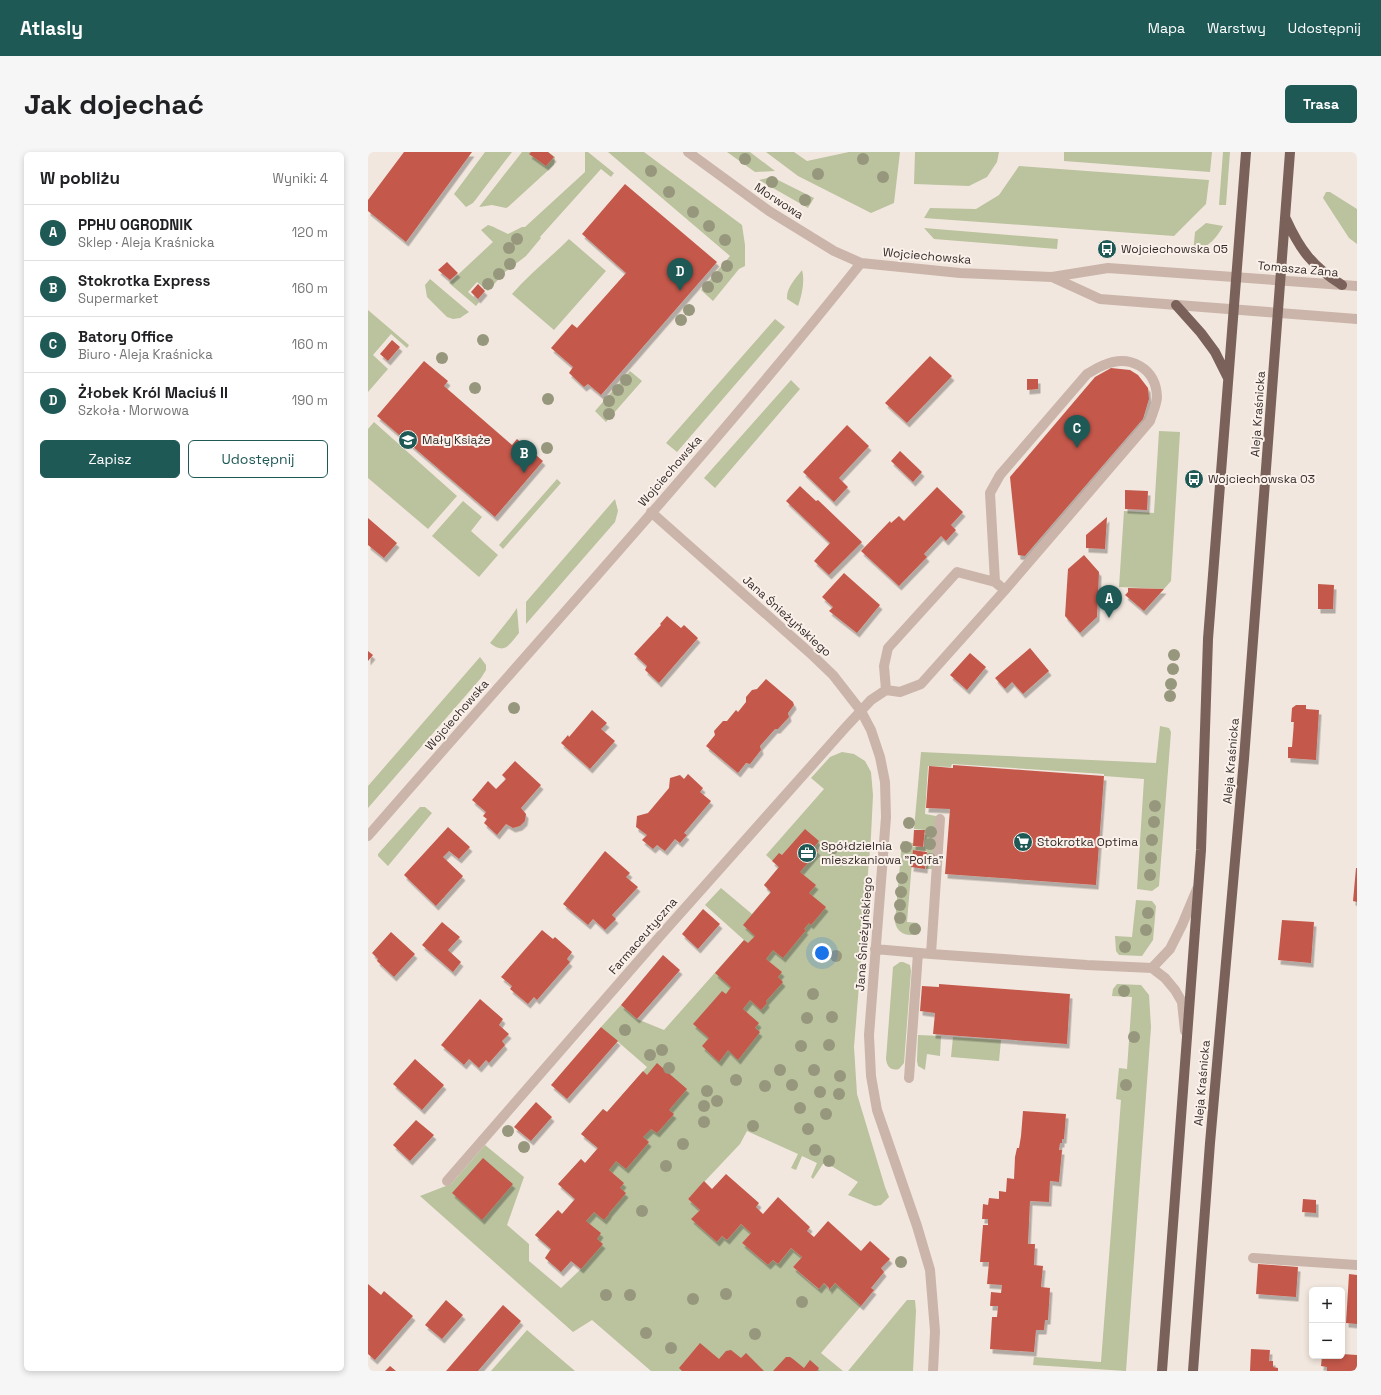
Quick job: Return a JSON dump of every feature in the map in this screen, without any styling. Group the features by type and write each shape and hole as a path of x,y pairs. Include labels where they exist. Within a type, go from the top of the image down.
{"main road":[{"name":"Aleja Kraśnicka","path":"1162,1371 1204,794 1208,639 1246,152"},
{"name":"Aleja Kraśnicka","path":"1193,1371 1210,1143 1244,759 1290,152"},
{"path":"1285,217 1296,240 1311,260 1325,274 1342,285"},
{"path":"1176,306 1201,333 1214,352 1228,378"}],"street":[{"name":"Morwowa","path":"688,152 768,211 834,251 861,263"},
{"name":"Wojciechowska","path":"368,836 651,512 808,329 861,263 960,272 1052,277 1108,268 1236,277"},
{"name":"Wojciechowska","path":"1052,277 1100,299 1176,306 1278,312"},
{"name":"Tomasza Zana","path":"1236,277 1357,286"},
{"path":"1278,312 1357,319"},
{"path":"995,582 990,493 1000,475 1087,374 1105,364 1122,362 1134,363 1148,372 1154,381 1157,398 1150,420 1005,590 921,684 900,692 886,690 884,666 888,648 957,572 995,582 1005,590"},
{"name":"Jana Śnieżyńskiego","path":"651,512 833,675 861,711 880,757 884,782 886,816 869,1034 871,1085 877,1110 917,1226 930,1270 935,1331 933,1371"},
{"name":"Farmaceutyczna","path":"447,1181 821,754 871,700 886,690"},
{"path":"931,954 940,819"},
{"path":"1152,968 1170,949 1182,925 1198,885"},
{"path":"875,949 1087,965 1152,968 1165,978 1175,990 1182,1002 1186,1042"},
{"path":"909,1078 918,953"},
{"path":"1253,1258 1357,1265"}],"green space":[{"path":"485,152 512,152 473,203 466,207 454,194"},
{"path":"522,152 548,152 555,157 554,165 508,207 506,208 492,205 479,207"},
{"path":"585,152 588,152 614,173 611,177 601,169 540,237 541,238 526,256 505,272 488,291 477,282 468,292 479,302 476,306 449,283 493,242 481,230 488,225 508,234 525,227 585,172"},
{"path":"608,152 644,152 742,225 745,245 745,266 739,269 713,301 701,290 730,256"},
{"path":"727,152 750,152 775,171 755,172"},
{"path":"766,152 794,152 807,161 849,152 900,152 894,203 871,213 798,176"},
{"path":"915,152 999,152 997,162 987,177 969,186 914,184"},
{"path":"1064,152 1212,152 1210,172 1064,161"},
{"path":"1223,152 1230,152 1226,205 1219,205"},
{"path":"1019,166 1209,180 1206,204 1174,236 924,218 930,208 976,209 999,195"},
{"path":"772,177 814,198 808,208 759,180"},
{"path":"1326,192 1330,192 1357,209 1357,244 1349,238 1323,198"},
{"path":"1206,223 1223,226 1211,242 1193,253 1195,232"},
{"path":"924,228 1058,239 1057,249 934,239"},
{"path":"569,239 606,271 554,330 512,294"},
{"path":"802,270 803,288 798,306 787,299 787,295 792,283"},
{"path":"430,279 469,312 460,318 453,319 447,317 427,297 425,285"},
{"path":"368,310 409,345 407,348 391,334 373,355 388,369 368,392"},
{"path":"775,319 785,327 677,452 666,443"},
{"path":"630,371 642,381 606,422 595,411"},
{"path":"791,380 800,389 715,488 704,478"},
{"path":"374,422 457,496 428,529 368,478 368,429"},
{"path":"1159,431 1180,432 1171,581 1164,589 1119,587 1124,511 1154,513"},
{"path":"557,479 561,483 503,549 499,545"},
{"path":"615,499 618,511 615,522 526,624 526,602"},
{"path":"463,501 482,517 471,531 498,555 479,577 432,536"},
{"path":"517,608 519,633 506,647 495,647 490,643"},
{"path":"480,657 486,665 486,670 481,678 368,808 368,786"},
{"path":"1160,726 1169,728 1171,732 1159,886 1152,891 1137,889 1144,779 1104,776 1104,774 952,764 951,767 928,766 925,814 936,816 932,869 926,869 927,851 913,850 907,922 918,923 917,934 906,934 898,929 895,922 902,841 913,843 913,847 924,847 925,830 914,829 921,752 1156,763"},
{"path":"842,752 854,754 865,761 871,772 873,795 871,836 854,1047 857,1094 889,1197 881,1205 875,1206 848,1195 858,1182 828,1164 823,1164 813,1179 811,1177 817,1163 802,1156 796,1170 791,1168 798,1154 747,1131 740,1144 688,1199 700,1210 692,1219 717,1242 722,1236 727,1240 741,1224 751,1233 742,1243 768,1265 773,1260 778,1264 791,1248 802,1257 793,1267 818,1289 824,1283 829,1290 835,1283 861,1306 821,1353 843,1371 651,1371 592,1320 573,1332 420,1196 451,1184 485,1145 524,1177 507,1225 529,1244 529,1261 561,1288 581,1269 571,1261 561,1272 545,1258 551,1249 535,1235 558,1210 562,1214 575,1199 558,1184 581,1159 585,1163 598,1148 581,1134 603,1109 607,1112 647,1067 601,1027 621,1005 637,1019 664,1030 744,940 705,905 721,888 752,914 771,892 764,885 779,867 766,855 824,789 811,778 830,757"},
{"path":"420,807 425,807 432,813 388,866 378,856 378,854"},
{"path":"1136,900 1152,901 1156,906 1153,940 1142,956 1119,955 1116,951 1115,936 1132,937"},
{"path":"900,962 910,965 911,971 904,1063 899,1069 892,1069 888,1066 886,1059 893,967"},
{"path":"1117,984 1141,985 1149,995 1151,1027 1126,1371 1033,1365 1034,1357 1101,1362 1121,1100 1116,1099 1119,1068 1127,1069 1132,997 1112,996 1113,989"},
{"path":"918,1035 941,1036 940,1056 927,1054 925,1070 918,1066 917,1061"},
{"path":"953,1037 1001,1040 999,1061 951,1057"},
{"path":"907,1300 915,1300 916,1311 913,1371 848,1371"},
{"path":"527,1330 575,1371 491,1371"}],"building":[{"path":"404,152 472,152 406,242 368,211 368,200"},
{"path":"531,152 548,152 554,157 546,166 529,154"},
{"path":"625,184 717,262 601,395 588,384 584,387 569,373 573,367 551,348 572,324 577,328 626,273 582,234"},
{"path":"447,262 458,273 450,280 438,270"},
{"path":"478,284 485,291 478,299 471,292"},
{"path":"392,340 400,347 388,361 380,354"},
{"path":"930,356 952,376 907,423 885,403"},
{"path":"424,361 448,381 444,386 512,445 517,439 543,461 495,517 377,416"},
{"path":"1111,368 1130,370 1138,375 1148,388 1149,399 1143,419 1025,556 1018,555 1010,477 1095,377"},
{"path":"1027,379 1038,379 1038,389 1027,390"},
{"path":"847,425 869,446 839,478 848,487 834,502 803,472"},
{"path":"900,451 922,472 913,482 891,461"},
{"path":"800,486 816,501 818,500 862,542 829,575 814,561 830,543 786,501"},
{"path":"937,487 963,512 951,525 956,530 946,541 941,536 924,554 927,557 899,586 861,551 890,521 891,523 899,516 904,521"},
{"path":"1125,490 1148,491 1147,510 1125,509"},
{"path":"1107,517 1105,549 1086,548 1086,535"},
{"path":"368,518 397,543 384,558 368,545"},
{"path":"1084,555 1099,572 1097,617 1080,633 1065,616 1068,569"},
{"path":"844,573 880,605 857,633 829,611 833,607 822,597"},
{"path":"1318,584 1334,585 1333,609 1318,609"},
{"path":"1128,588 1164,589 1144,611 1125,595 1128,592"},
{"path":"667,616 681,628 684,625 698,638 659,683 645,670 647,666 634,654 661,625 660,624"},
{"path":"1030,648 1049,671 1023,694 1012,682 1005,689 995,678"},
{"path":"368,651 373,655 368,661"},
{"path":"970,653 986,667 967,690 950,675"},
{"path":"766,679 793,702 794,705 788,713 789,717 778,729 775,729 760,746 761,750 750,764 746,763 738,773 706,746 715,735 714,731 723,721 727,721 736,710 738,712 746,702 746,697 752,690 757,689"},
{"path":"1296,705 1306,705 1306,709 1319,710 1316,760 1288,758 1288,747 1292,747 1294,722 1291,722 1292,708"},
{"path":"592,710 607,723 601,729 615,741 590,769 561,743 568,735 569,737"},
{"path":"515,761 541,785 521,808 526,814 525,821 520,826 513,828 506,824 497,835 484,823 487,819 483,816 486,812 472,800 488,781 496,789 506,779 502,775"},
{"name":"Stokrotka Optima","path":"953,765 1104,776 1096,885 945,874 950,809 926,808 929,766 953,768"},
{"path":"688,774 703,788 700,792 711,801 684,833 687,835 680,843 675,839 665,851 657,845 653,849 642,840 647,835 636,827 637,816 648,813 669,788 670,778 680,775 684,779"},
{"path":"448,827 470,847 459,859 449,851 443,857 463,876 436,906 404,875"},
{"path":"805,829 819,841 814,847 818,851 800,872 816,885 809,893 826,907 811,925 809,923 804,929 806,930 783,958 773,950 766,959 782,972 778,977 783,982 766,1001 767,1003 761,1010 750,1000 743,1009 759,1023 755,1028 760,1032 738,1060 728,1050 719,1062 702,1046 709,1038 693,1024 722,991 726,994 731,987 715,973 744,940 748,943 755,936 743,925 771,892 764,885 779,867 772,861 779,853 782,855"},
{"path":"914,830 925,830 923,847 913,846"},
{"path":"913,850 927,852 925,869 911,867"},
{"path":"605,851 630,873 626,877 638,887 612,915 616,919 605,930 593,919 588,925 563,904"},
{"path":"1357,868 1357,902 1353,901"},
{"path":"703,909 720,924 698,949 682,934"},
{"path":"1282,920 1314,922 1311,963 1278,960"},
{"path":"442,922 460,937 448,950 461,962 453,972 422,945"},
{"path":"542,930 553,939 555,937 572,952 567,959 570,962 537,1000 534,997 528,1004 510,989 512,986 501,977"},
{"path":"391,932 415,954 394,977 377,961 378,959 372,953"},
{"path":"663,955 680,970 637,1019 621,1005"},
{"path":"939,984 1070,994 1067,1044 933,1034 935,1013 920,1011 922,986 939,987"},
{"path":"480,999 503,1019 499,1025 509,1034 502,1041 505,1045 489,1063 486,1060 479,1068 469,1059 464,1065 441,1045"},
{"path":"601,1027 618,1041 567,1099 551,1085"},
{"path":"415,1059 444,1085 422,1110 393,1084"},
{"path":"657,1063 687,1089 669,1110 674,1114 657,1133 651,1129 643,1137 649,1142 626,1169 616,1161 609,1170 624,1183 620,1188 626,1193 604,1220 594,1212 586,1221 601,1233 597,1239 603,1244 581,1269 571,1261 561,1272 545,1258 551,1249 535,1235 558,1210 562,1214 575,1199 558,1184 581,1159 585,1163 598,1148 581,1134 603,1109 607,1112 643,1071 647,1075"},
{"path":"536,1102 552,1117 531,1141 514,1127"},
{"path":"1023,1111 1066,1114 1064,1139 1062,1139 1062,1143 1060,1143 1059,1150 1062,1150 1059,1182 1050,1181 1049,1202 1030,1201 1028,1244 1035,1244 1034,1265 1043,1266 1041,1287 1050,1288 1048,1320 1045,1320 1044,1330 1036,1330 1034,1352 990,1349 992,1317 997,1317 998,1306 990,1306 991,1292 1001,1293 1002,1285 987,1284 989,1262 980,1262 983,1225 988,1225 988,1219 982,1219 983,1204 988,1205 989,1198 999,1199 999,1191 1006,1192 1007,1178 1014,1179 1015,1157 1017,1148 1019,1148"},
{"path":"416,1120 434,1135 410,1161 393,1145"},
{"path":"483,1158 513,1184 482,1220 452,1193"},
{"path":"726,1174 759,1203 756,1207 763,1214 778,1197 810,1227 807,1231 814,1237 828,1221 861,1251 870,1241 890,1259 881,1268 884,1272 871,1288 874,1290 861,1306 835,1283 829,1290 824,1283 819,1289 793,1267 802,1257 791,1248 778,1264 773,1260 768,1265 742,1243 751,1233 741,1224 727,1240 722,1236 717,1242 691,1219 700,1210 688,1199 704,1181 712,1189"},
{"path":"1303,1199 1316,1200 1316,1213 1302,1212"},
{"path":"1258,1264 1298,1267 1296,1297 1256,1294"},
{"path":"1349,1274 1357,1275 1357,1324 1346,1323"},
{"path":"368,1284 381,1295 384,1291 413,1316 375,1360 368,1354"},
{"path":"446,1300 463,1315 442,1339 425,1325"},
{"path":"503,1305 521,1321 478,1371 446,1371"},
{"path":"700,1343 719,1359 726,1351 731,1350 741,1358 746,1353 764,1371 682,1371 679,1368"},
{"path":"1251,1349 1270,1350 1269,1361 1273,1361 1273,1367 1278,1368 1278,1371 1250,1371"},
{"path":"1345,1354 1357,1355 1357,1371 1327,1371 1327,1367 1321,1366 1322,1359 1345,1359"},
{"path":"786,1357 790,1357 804,1368 810,1360 819,1368 817,1371 773,1371"},
{"path":"390,1366 396,1371 385,1371"}],"place":[{"name":"Wojciechowska 05","path":"1107,249"},
{"name":"Żłobek Król Maciuś II","path":"680,291"},
{"name":"Mały Książe","path":"408,440"},
{"name":"Batory Office","path":"1077,448"},
{"name":"Stokrotka Express","path":"524,473"},
{"name":"Wojciechowska 03","path":"1194,479"},
{"name":"PPHU OGRODNIK","path":"1109,618"},
{"name":"Stokrotka Optima","path":"1023,842"},
{"name":"Spółdzielnia mieszkaniowa \"Polfa\"","path":"807,853"}]}
